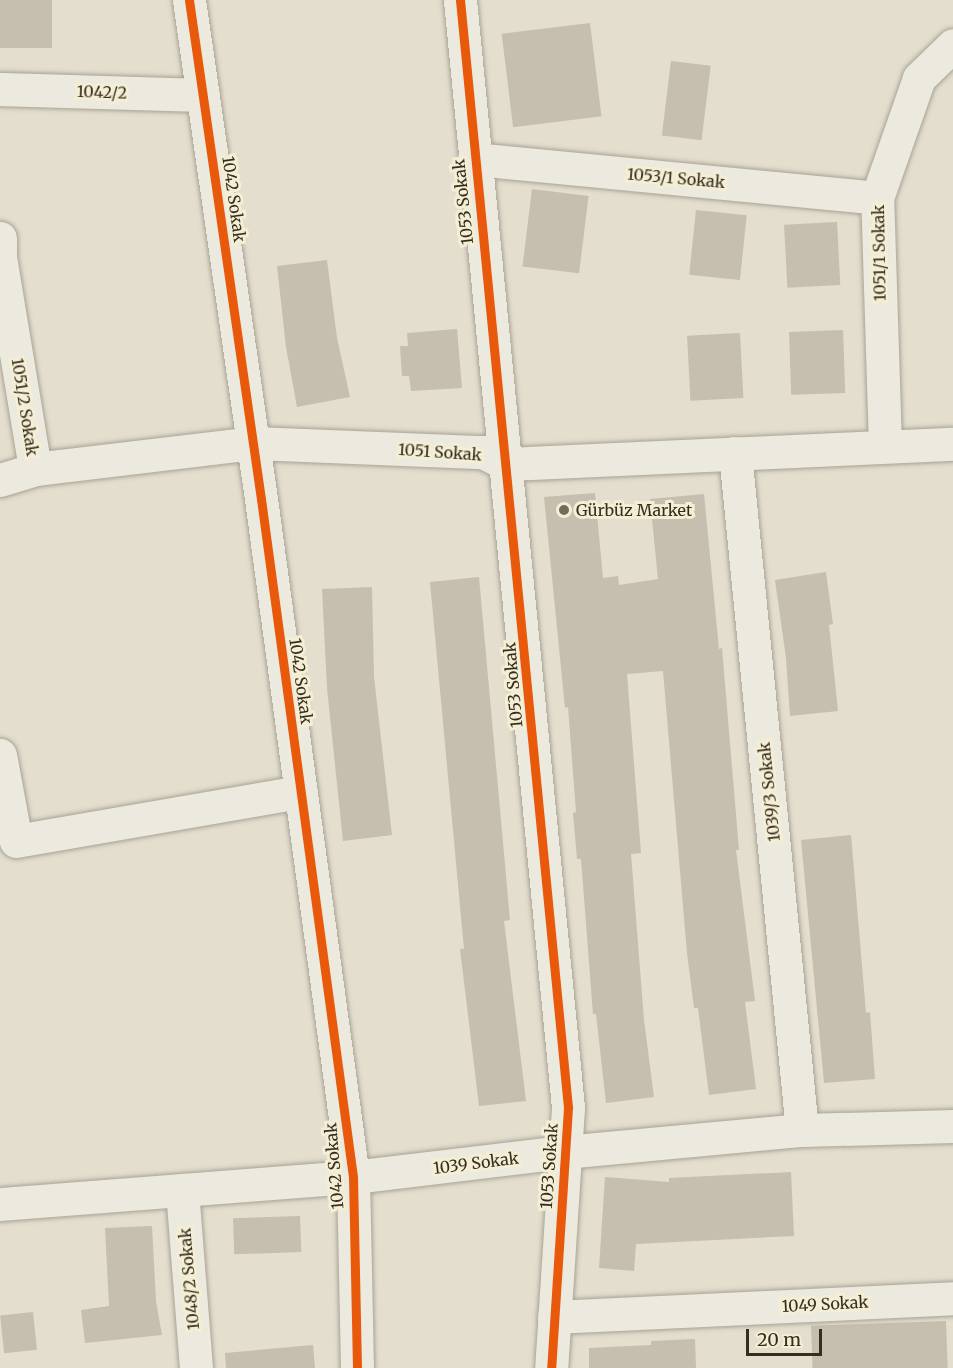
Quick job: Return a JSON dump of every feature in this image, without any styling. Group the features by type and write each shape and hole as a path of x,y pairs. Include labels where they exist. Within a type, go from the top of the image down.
{"street":[{"name":"1042 Sokak","path":"189,0 254,443 352,1177 357,1368"},
{"name":"1053 Sokak","path":"460,0 568,1108 550,1368"},
{"name":"1051/1 Sokak","path":"885,446 877,198 919,78 953,45"},
{"name":"1042/2","path":"0,89 203,95"},
{"name":"1053/1 Sokak","path":"474,159 877,198"},
{"name":"1051/2 Sokak","path":"0,238 0,257 35,469"},
{"name":"1051 Sokak","path":"0,480 35,469 254,443 483,452 507,464 953,444"},
{"name":"1039/3 Sokak","path":"735,453 802,1130"},
{"path":"0,755 16,841 301,792"},
{"name":"1039 Sokak","path":"0,1204 352,1177 564,1152 802,1130 953,1126"},
{"name":"1048/2 Sokak","path":"182,1190 196,1368"},
{"name":"1049 Sokak","path":"554,1317 953,1298"}],"building":[{"path":"0,0 52,0 52,48 0,48"},
{"path":"590,23 601,116 513,127 502,34"},
{"path":"671,61 711,66 702,140 662,135"},
{"path":"532,189 589,196 579,273 522,266"},
{"path":"696,210 747,215 740,280 689,275"},
{"path":"837,222 840,285 787,288 784,225"},
{"path":"327,260 337,338 350,397 297,407 286,347 277,266"},
{"path":"457,329 462,388 411,391 409,376 402,376 400,346 408,346 407,333"},
{"path":"843,330 845,393 791,395 789,332"},
{"path":"740,333 743,398 690,401 687,336"},
{"path":"595,493 603,578 618,576 619,585 658,579 650,499 704,494 719,649 722,648 739,850 736,850 755,1001 745,1002 756,1089 709,1095 698,1008 694,1008 687,953 663,671 627,674 641,853 631,854 644,1020 654,1097 606,1103 596,1014 593,1014 581,859 577,859 568,707 565,708 544,497"},
{"path":"826,572 833,624 829,625 838,711 790,716 786,658 775,580"},
{"path":"479,577 510,920 504,921 526,1101 479,1106 460,949 464,949 430,582"},
{"path":"372,587 374,677 392,835 343,841 327,688 322,589"},
{"path":"851,835 866,1013 870,1012 875,1079 824,1083 801,840"},
{"path":"791,1172 794,1236 636,1244 634,1271 599,1268 605,1177 669,1182 669,1178"},
{"path":"300,1216 301,1252 234,1254 233,1218"},
{"path":"152,1226 156,1301 162,1335 85,1343 81,1310 109,1306 105,1228"},
{"path":"33,1312 37,1350 4,1353 0,1315"},
{"path":"946,1321 948,1368 813,1368 811,1326"},
{"path":"695,1339 696,1368 589,1368 589,1348 651,1345 651,1341"},
{"path":"313,1345 315,1368 226,1368 225,1353"}],"cycle path":[{"path":"189,0 261,499 353,1177 357,1368"},
{"path":"460,0 568,1108 551,1368"}],"place":[{"name":"Gürbüz Market","path":"564,510"}]}
